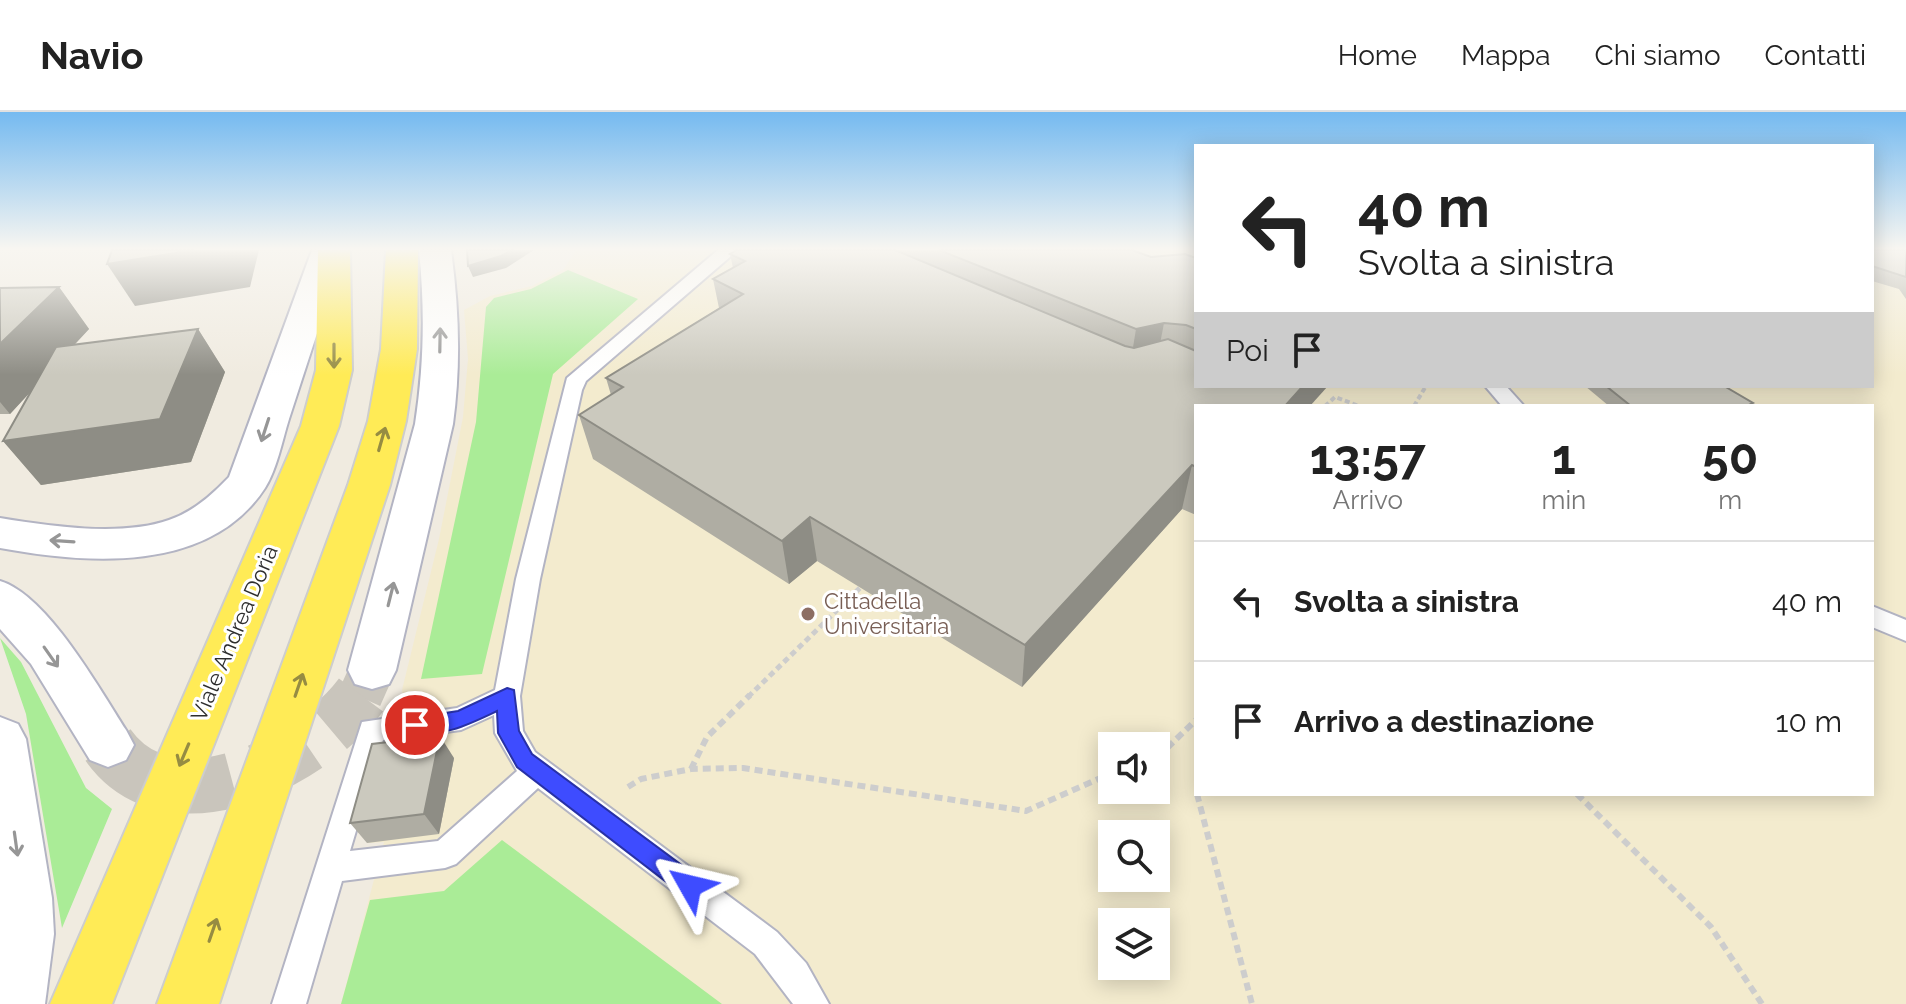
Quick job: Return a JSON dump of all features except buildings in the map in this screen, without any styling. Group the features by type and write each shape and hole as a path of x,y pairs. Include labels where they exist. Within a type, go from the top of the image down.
{"main road":[{"path":"0,533 32,539 95,543 149,540 184,532 212,516 235,498 248,482 314,292"},
{"name":"Viale Andrea Doria","path":"81,1004 320,426 334,370 334,292"},
{"path":"188,1004 369,485 387,421 399,349 401,292"},
{"path":"372,670 434,424 440,383 439,292"},
{"path":"0,598 48,651 108,745"},
{"path":"0,739 24,922 22,964 14,1004"}],"lane":[{"path":"680,292 577,378 528,579 507,696 509,733 525,761 766,943 794,975 812,1004"},
{"path":"1497,388 1512,404"},
{"path":"1874,617 1906,631"},
{"path":"289,1004 372,730 461,719 507,696"},
{"path":"330,868 445,854 538,770"}],"path":[{"path":"1327,404 1335,397 1354,404"},
{"path":"691,769 707,737 872,578"},
{"path":"1170,745 1194,722"},
{"path":"589,811 641,779 691,769 743,768 1026,811 1098,779"},
{"path":"1197,796 1252,1004"},
{"path":"1579,796 1711,927 1762,1004"}],"shaded area":[{"name":"Cittadella Universitaria","path":"508,292 1194,292 1194,388 1874,388 1874,292 1906,292 1906,1004 341,1004 384,842 367,843 407,756 422,699 403,696 402,690 439,539 463,417 468,359 464,310 490,296"}],"green space":[{"path":"520,292 620,292 638,299 553,374 482,674 421,679 476,422 486,307 494,298"},
{"path":"0,638 21,662 86,788 112,809 62,928 26,714"},
{"path":"502,840 722,1004 341,1004 370,900 444,891"}],"tunnel":[{"path":"361,695 372,670"},
{"path":"108,745 135,771 167,784 202,786 239,778 275,763 309,743 338,720 361,695"}],"place":[{"name":"Cittadella Universitaria","path":"808,614"}],"route":[{"path":"415,725 461,719 507,696 509,733 525,761 690,886"}]}
